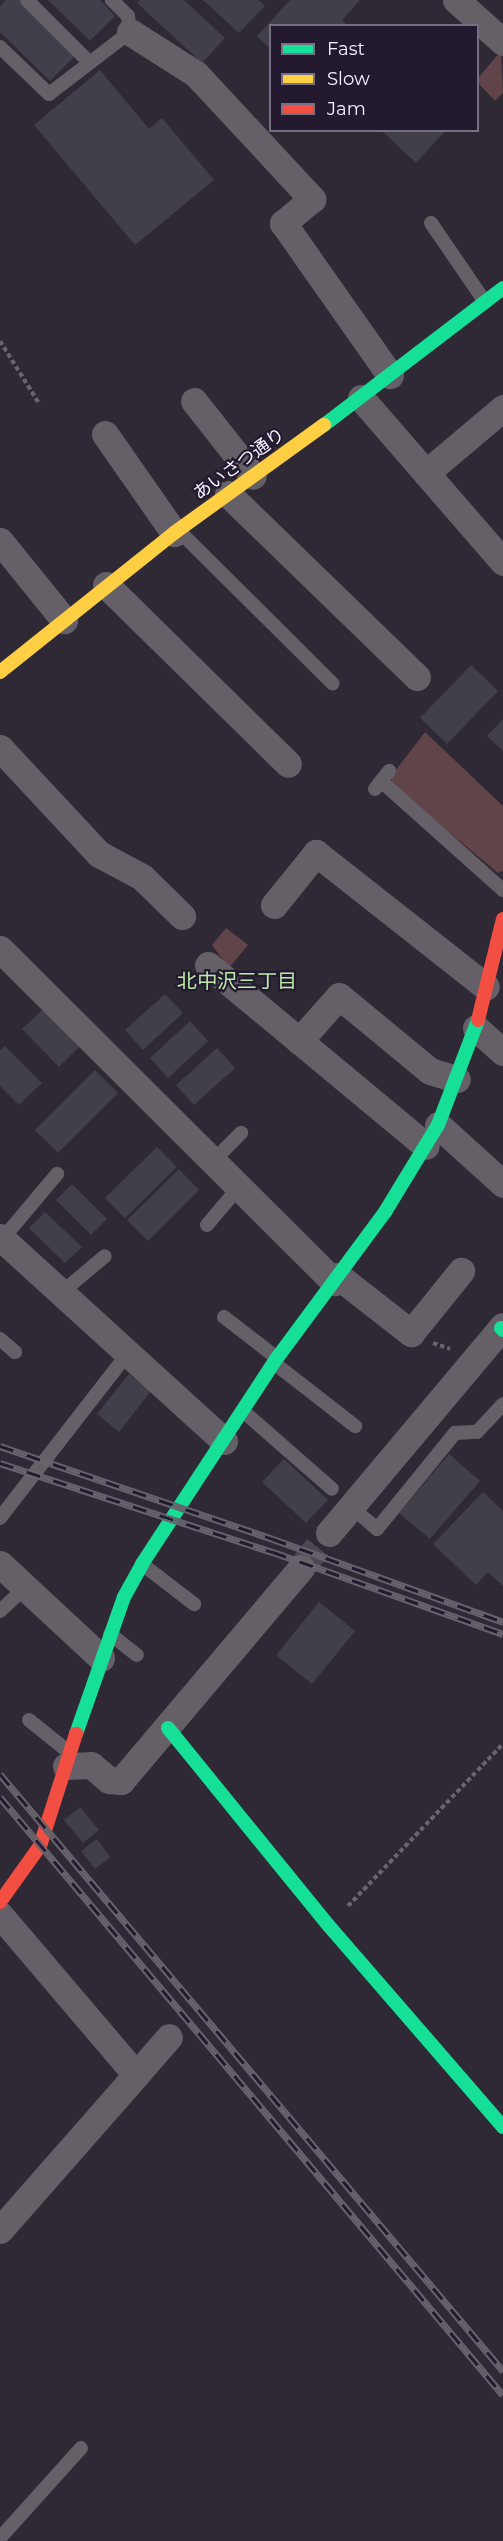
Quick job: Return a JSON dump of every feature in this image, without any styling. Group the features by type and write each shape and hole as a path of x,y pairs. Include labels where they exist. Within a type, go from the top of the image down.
{"street":[{"path":"456,0 503,42"},
{"path":"130,32 196,74 312,199 283,224 390,375"},
{"name":"あいさつ通り","path":"0,672 106,585 361,398 503,288"},
{"path":"361,398 503,562"},
{"path":"194,400 253,476"},
{"path":"426,473 503,408"},
{"path":"105,434 176,532"},
{"path":"228,494 417,677"},
{"path":"0,541 64,620"},
{"path":"106,585 288,764"},
{"path":"0,748 99,854 142,877 182,916"},
{"path":"274,905 316,853 494,972"},
{"path":"0,1902 40,1846 105,1646 142,1564 276,1361 336,1279 432,1135 457,1079 476,1028 494,972 503,919"},
{"path":"0,949 213,1161 336,1279 411,1333 461,1271"},
{"path":"208,965 299,1041 503,1184"},
{"path":"299,1041 339,996 430,1071 457,1079"},
{"path":"476,1028 503,1052"},
{"path":"1,1240 224,1441"},
{"path":"329,1533 341,1498 502,1328"},
{"path":"0,1564 26,1588 105,1646"},
{"path":"68,1759 91,1765 109,1780 121,1781 301,1568"},
{"path":"168,1728 329,1926 503,2127"},
{"path":"0,1915 136,2075"},
{"path":"0,2230 170,2037"}],"lane":[{"path":"27,0 89,62"},
{"path":"0,47 49,94 130,32 128,16 112,0"},
{"path":"431,223 484,302"},
{"path":"176,532 333,684"},
{"path":"382,780 503,891"},
{"path":"213,1161 241,1133"},
{"path":"1,1240 57,1174"},
{"path":"207,1226 239,1186"},
{"path":"61,1293 105,1256"},
{"path":"224,1317 356,1426"},
{"path":"0,1339 15,1352"},
{"path":"0,1518 127,1353"},
{"path":"243,1411 378,1529 454,1433 477,1432 503,1404"},
{"path":"142,1564 194,1604"},
{"path":"0,1611 26,1588"},
{"path":"105,1646 137,1655"},
{"path":"29,1720 68,1759"},
{"path":"0,2538 81,2448"}],"path":[{"path":"0,341 40,405"},
{"path":"442,1348 447,1350"},
{"path":"329,1926 503,1744"}],"shaded area":[{"path":"501,51 503,93 495,101 479,84 479,77"},
{"path":"425,732 503,806 503,871 498,873 392,785 392,775"},
{"path":"226,928 248,945 229,968 212,945"}],"building":[{"path":"6,0 19,0 75,56 50,81 0,32 0,6"},
{"path":"48,0 100,0 115,16 90,41"},
{"path":"140,0 184,0 225,38 202,63 137,3"},
{"path":"203,0 259,0 265,6 239,33"},
{"path":"290,0 360,0 342,20 346,24 269,24 269,48 257,36"},
{"path":"100,70 149,129 162,118 214,180 135,245 34,125"},
{"path":"383,132 444,132 416,163"},
{"path":"471,665 498,691 447,744 420,718"},
{"path":"503,719 503,751 487,736"},
{"path":"165,994 183,1013 143,1050 125,1030"},
{"path":"45,1007 82,1044 59,1067 22,1029"},
{"path":"190,1021 208,1041 168,1078 150,1058"},
{"path":"5,1046 42,1083 19,1105 0,1086 0,1050"},
{"path":"217,1048 235,1068 194,1105 176,1085"},
{"path":"95,1070 118,1093 58,1153 35,1130"},
{"path":"157,1147 177,1167 125,1218 105,1198"},
{"path":"179,1169 199,1190 148,1241 127,1220"},
{"path":"72,1184 107,1219 91,1235 56,1200"},
{"path":"45,1212 82,1247 65,1263 29,1228"},
{"path":"129,1374 151,1391 119,1432 97,1414"},
{"path":"449,1454 480,1481 430,1539 399,1513"},
{"path":"284,1459 328,1500 306,1523 262,1482"},
{"path":"483,1492 503,1511 503,1586 488,1572 476,1585 433,1544"},
{"path":"319,1602 355,1631 312,1684 276,1655"},
{"path":"80,1807 99,1830 83,1843 64,1820"},
{"path":"97,1839 110,1857 95,1869 81,1851"}],"tunnel":[{"path":"301,1568 329,1533"}],"railway":[{"path":"0,1446 273,1539 503,1622"},
{"path":"0,1463 273,1552 503,1634"},
{"path":"0,1774 503,2371"},
{"path":"0,1797 503,2395"}],"traffic: fast":[{"path":"324,425 503,288"},
{"path":"76,1734 124,1597 142,1564 277,1358 385,1212 438,1125 478,1020"},
{"path":"168,1728 329,1926 503,2127"}],"traffic: slow":[{"path":"0,672 174,533 324,425"}],"traffic: jam":[{"path":"478,1020 503,919"},
{"path":"0,1902 40,1846 76,1734"}],"district":[{"name":"北中沢三丁目","path":"237,981"}]}
